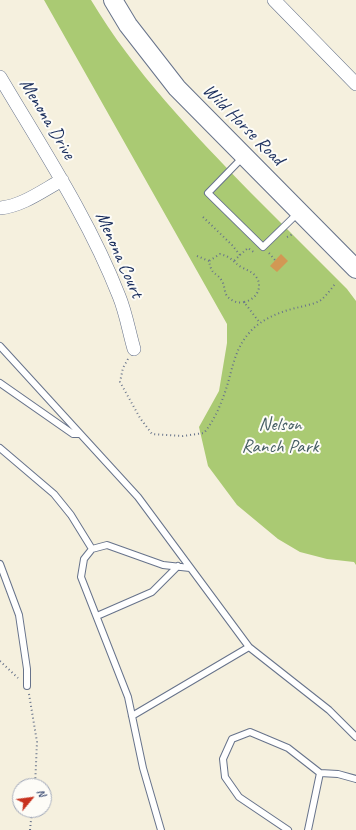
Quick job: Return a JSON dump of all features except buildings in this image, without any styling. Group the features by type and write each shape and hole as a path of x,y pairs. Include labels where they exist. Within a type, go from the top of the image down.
{"street":[{"name":"Wild Horse Road","path":"113,0 128,25 177,88 356,269"},
{"path":"274,0 356,84"},
{"name":"Menona Drive","path":"0,77 62,180"},
{"path":"0,208 9,207 20,203 62,180"},
{"name":"Menona Court","path":"62,180 99,251 120,297 134,349"}],"lane":[{"path":"244,156 208,193 264,247 299,212"},
{"path":"0,346 138,497 249,647 329,710 356,737"},
{"path":"0,383 73,434 80,434"},
{"path":"0,448 54,494 71,515 92,549"},
{"path":"161,830 143,768 128,697 81,577 84,559 92,549 107,545 163,565 190,568"},
{"path":"0,564 19,614 27,669 27,686"},
{"path":"96,616 152,592 178,566"},
{"path":"132,716 249,647"},
{"path":"288,830 239,798 225,777 223,759 232,739 250,732 288,748 320,773 338,774 356,779"},
{"path":"308,830 320,773"}],"path":[{"path":"203,217 232,245 240,255 234,261"},
{"path":"220,254 228,256 240,267 249,271 257,278 259,286 253,299 241,303 234,301 227,296 222,282 216,275 213,274 209,261 220,254"},
{"path":"197,256 209,261"},
{"path":"134,349 123,368 120,382 140,418 152,434 183,436 204,433 212,422 222,401 234,360 240,346 249,333 271,317 321,300 335,284"},
{"path":"244,302 260,324"},
{"path":"0,662 27,686 37,742 35,778"},
{"path":"30,830 31,818"}],"green space":[{"name":"Nelson Ranch Park","path":"44,0 91,0 108,27 145,77 186,125 251,193 347,289 356,301 356,565 354,562 327,559 300,552 278,539 237,505 208,466 199,427 219,391 227,343 227,324"}]}
